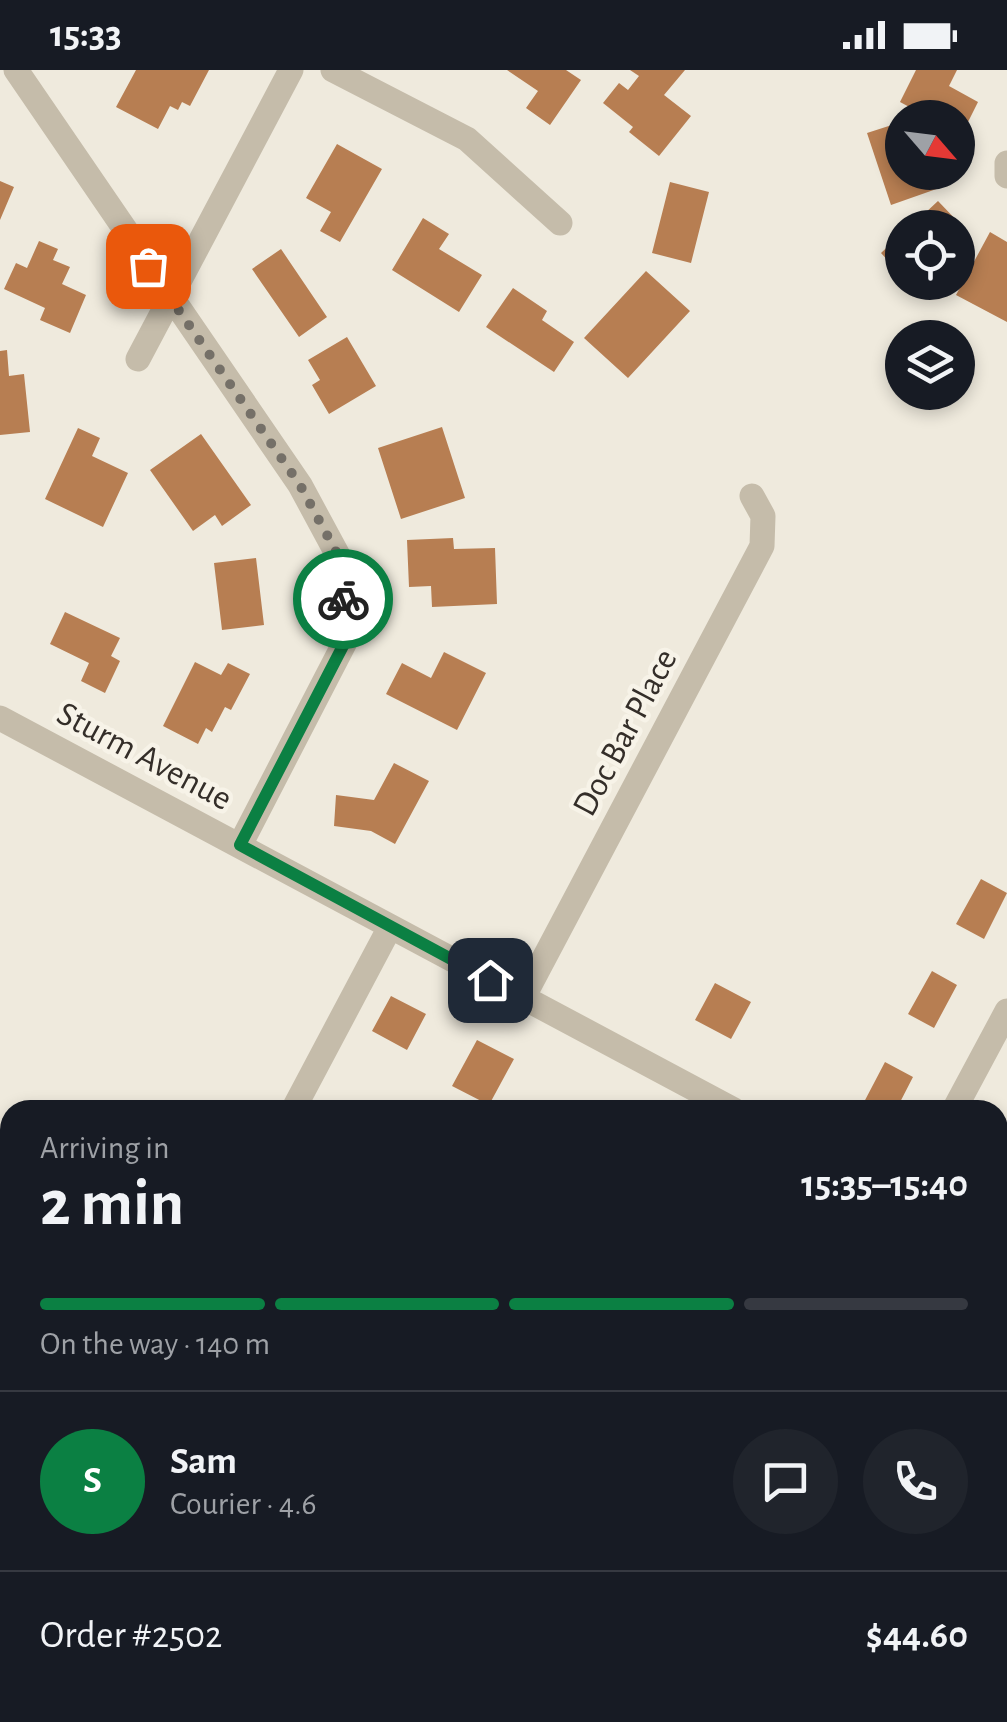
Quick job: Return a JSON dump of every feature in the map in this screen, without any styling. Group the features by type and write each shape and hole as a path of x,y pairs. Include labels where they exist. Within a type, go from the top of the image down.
{"street":[{"path":"16,70 300,485 341,561 345,642 240,845"},
{"path":"138,359 291,70"},
{"path":"333,70 467,139 560,222"},
{"path":"1007,164 1007,176"},
{"name":"Doc Bar Place","path":"523,998 762,546 764,516 752,496"},
{"name":"Sturm Avenue","path":"0,718 715,1100"},
{"path":"298,1100 390,927"},
{"path":"959,1100 1007,1011"}],"building":[{"path":"136,70 209,70 190,106 182,102 178,110 170,106 158,129 116,107"},
{"path":"507,70 566,70 581,80 550,125 526,108 538,91"},
{"path":"630,70 685,70 664,95 691,116 659,156 629,132 633,127 603,103 619,83 628,90 639,76"},
{"path":"916,70 957,70 949,86 974,100 901,100"},
{"path":"885,127 885,187 867,133"},
{"path":"337,144 382,169 340,242 320,231 331,212 306,198"},
{"path":"0,181 14,187 0,220"},
{"path":"670,182 709,192 691,263 652,253"},
{"path":"886,190 934,190 891,205"},
{"path":"938,201 947,210 928,210"},
{"path":"423,218 449,234 439,249 482,275 459,312 392,270"},
{"path":"990,232 1007,242 1007,322 965,300 975,300 975,260"},
{"path":"39,241 58,249 53,260 70,267 62,284 86,295 70,333 40,320 45,308 4,289 16,263 27,268"},
{"path":"281,249 327,317 299,337 252,269"},
{"path":"646,271 690,311 628,378 584,338"},
{"path":"513,288 547,311 542,320 574,342 554,372 486,327"},
{"path":"347,337 376,386 329,414 312,385 320,380 308,360"},
{"path":"7,350 9,376 24,374 30,432 0,435 0,351"},
{"path":"442,427 465,498 401,519 378,448"},
{"path":"78,428 100,438 92,456 128,473 103,527 45,499"},
{"path":"201,434 251,505 222,526 215,515 193,531 150,470"},
{"path":"453,538 454,549 495,548 497,604 432,607 431,586 409,587 407,540"},
{"path":"256,558 264,625 222,630 214,563"},
{"path":"65,612 120,638 111,656 120,661 105,693 81,681 89,663 50,644"},
{"path":"444,652 486,673 457,730 386,694 402,663 431,678"},
{"path":"195,662 221,675 228,663 250,674 231,710 225,707 212,732 206,728 198,744 163,726"},
{"path":"394,763 429,781 395,844 371,831 334,826 336,795 374,800"},
{"path":"981,879 1007,893 984,939 956,924"},
{"path":"932,971 957,985 934,1028 908,1014"},
{"path":"715,983 751,1002 731,1039 695,1020"},
{"path":"391,996 426,1014 407,1050 372,1031"},
{"path":"477,1040 514,1059 492,1100 479,1100 452,1086"},
{"path":"885,1062 913,1077 901,1100 865,1100"}],"way so far":[{"path":"148,266 300,485 341,561 343,599"}],"route":[{"path":"343,599 345,642 240,845 490,980"}]}
